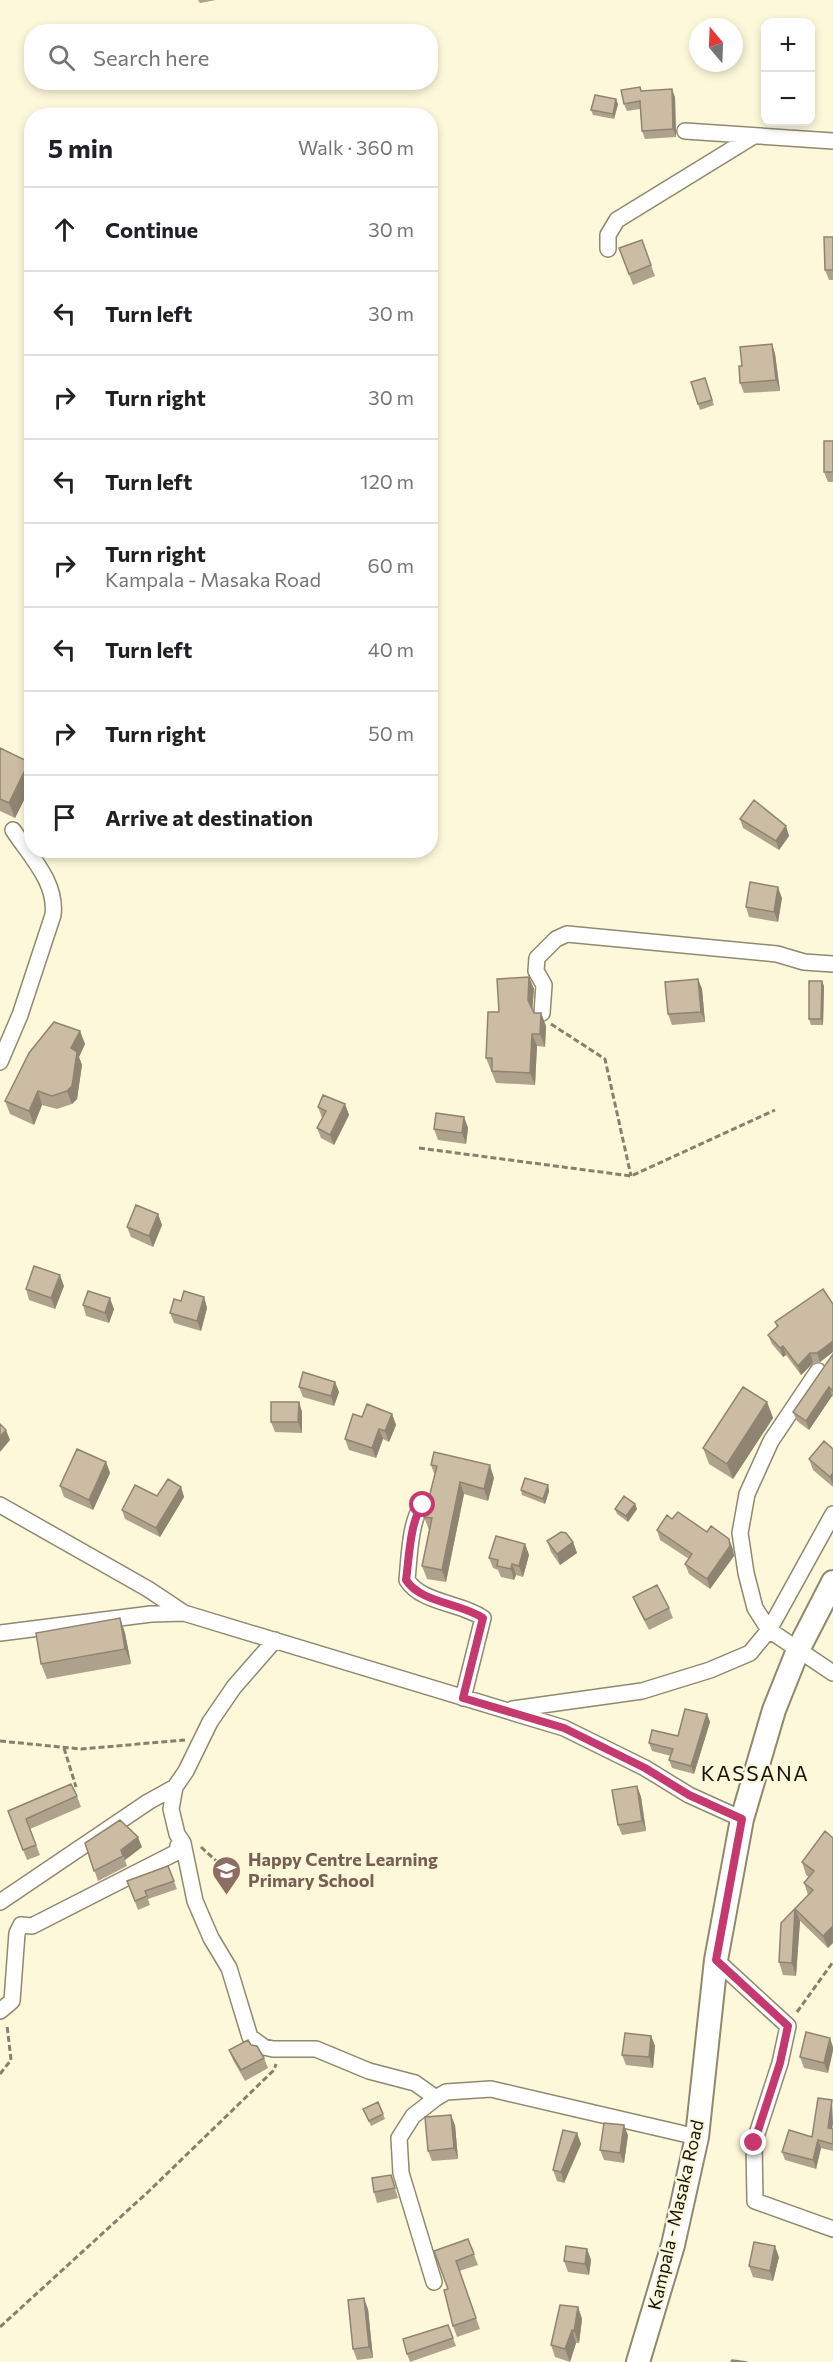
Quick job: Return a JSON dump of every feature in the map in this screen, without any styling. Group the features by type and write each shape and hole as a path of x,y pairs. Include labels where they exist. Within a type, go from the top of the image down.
{"main road":[{"name":"Kampala - Masaka Road","path":"644,2356 673,2245 697,2137 716,1960 742,1819 760,1749 798,1650 833,1582"}],"street":[{"path":"685,131 833,141"},
{"path":"608,249 608,235 617,220 752,137"},
{"path":"13,830 24,846"},
{"path":"0,1062 20,1015 53,915 55,901 52,888 32,858"},
{"path":"542,1013 543,985 536,971 537,958 556,939 567,934 777,954 804,962 833,964"},
{"path":"818,1371 771,1441 747,1494 740,1533 746,1574 755,1608 769,1630 833,1673"},
{"path":"0,1505 148,1589 184,1614"},
{"path":"423,1505 418,1510 415,1520 406,1580 411,1587 419,1591 483,1618 463,1698"},
{"path":"507,1710 642,1692 710,1670 750,1653 769,1630 833,1514"},
{"path":"0,1633 130,1616 184,1614 564,1728 645,1768 689,1795 742,1819"},
{"path":"275,1640 234,1687 201,1739 175,1787 171,1809 177,1834 183,1843 195,1900 211,1938 229,1968 250,2037 264,2048 316,2049 369,2071 415,2083 436,2098"},
{"path":"0,1902 148,1802 175,1787"},
{"path":"2,2010 12,2001 17,1933 21,1925 32,1926 177,1852 178,1846 183,1843"},
{"path":"716,1960 788,2026 780,2063 754,2143 755,2201 833,2229"},
{"path":"434,2282 400,2173 399,2138 413,2116 446,2092 491,2089 697,2137"}],"path":[{"path":"542,1013 552,1025 605,1059 631,1176"},
{"path":"419,1148 631,1176 775,1110"},
{"path":"0,1741 81,1749 201,1739"},
{"path":"64,1748 76,1787"},
{"path":"200,1846 233,1876"},
{"path":"788,2026 833,1962"},
{"path":"0,2074 11,2060 2,2010"},
{"path":"0,2327 149,2191 274,2070 283,2050"}],"building":[{"path":"640,87 641,91 672,89 673,129 642,131 640,101 624,104 621,90"},
{"path":"595,95 616,99 613,114 591,110"},
{"path":"824,237 833,237 833,270 825,270"},
{"path":"642,240 651,265 629,274 619,248"},
{"path":"772,344 776,380 740,383 739,366 742,366 740,347"},
{"path":"705,378 712,400 698,404 691,382"},
{"path":"824,441 833,441 833,472 824,472"},
{"path":"0,748 24,760 24,772 9,803 0,799"},
{"path":"754,800 786,826 776,841 740,819"},
{"path":"750,882 778,887 774,912 746,907"},
{"path":"529,977 528,1000 534,1013 541,1013 540,1034 532,1034 530,1073 492,1071 492,1058 486,1058 488,1012 499,1012 497,979"},
{"path":"698,979 701,1012 668,1014 665,982"},
{"path":"809,981 822,981 821,1019 809,1019"},
{"path":"54,1022 80,1031 71,1048 77,1052 72,1086 67,1091 52,1096 38,1091 29,1111 5,1101 29,1053"},
{"path":"323,1095 345,1104 330,1135 317,1128 326,1111 318,1107"},
{"path":"436,1113 464,1117 462,1133 434,1129"},
{"path":"136,1205 158,1214 149,1236 127,1227"},
{"path":"34,1266 60,1275 51,1298 26,1289"},
{"path":"823,1289 833,1304 833,1341 817,1353 810,1353 798,1366 783,1346 780,1348 768,1335 778,1326 775,1322"},
{"path":"88,1291 110,1298 105,1313 83,1305"},
{"path":"184,1291 204,1297 197,1321 170,1313 174,1299 181,1301"},
{"path":"833,1354 833,1391 829,1387 806,1421 793,1412"},
{"path":"303,1372 335,1382 331,1396 299,1387"},
{"path":"743,1387 767,1402 727,1464 703,1448"},
{"path":"271,1402 299,1402 298,1422 271,1422"},
{"path":"367,1404 392,1414 385,1431 379,1429 372,1448 345,1439 353,1414 362,1417"},
{"path":"0,1424 6,1430 0,1437"},
{"path":"824,1441 833,1449 833,1473 830,1477 809,1459"},
{"path":"77,1449 106,1462 89,1500 60,1486"},
{"path":"434,1452 490,1465 484,1489 460,1482 442,1570 422,1566 432,1518 424,1517 437,1466 431,1465"},
{"path":"525,1478 548,1485 543,1499 521,1490"},
{"path":"168,1479 181,1487 156,1528 122,1510 135,1485 157,1496"},
{"path":"624,1496 635,1504 626,1516 615,1509"},
{"path":"678,1512 707,1532 711,1526 729,1539 730,1546 707,1579 685,1564 692,1554 657,1530 667,1515 672,1519"},
{"path":"561,1532 566,1533 573,1542 557,1554 547,1541"},
{"path":"496,1536 525,1544 519,1566 512,1564 511,1569 497,1566 498,1560 489,1558"},
{"path":"657,1585 669,1608 645,1620 633,1597"},
{"path":"120,1618 125,1649 41,1664 36,1633"},
{"path":"685,1709 707,1714 691,1766 669,1760 673,1749 649,1743 652,1730 678,1736"},
{"path":"71,1784 77,1796 26,1819 36,1845 23,1850 8,1811"},
{"path":"637,1786 642,1821 618,1825 612,1790"},
{"path":"120,1820 138,1837 121,1850 123,1856 94,1871 85,1843"},
{"path":"825,1831 833,1838 833,1926 823,1936 795,1909 792,1963 779,1962 781,1923 813,1890 804,1883 814,1871 802,1862"},
{"path":"168,1866 174,1881 145,1891 147,1896 135,1901 127,1881"},
{"path":"806,2032 830,2038 824,2063 800,2057"},
{"path":"625,2033 651,2036 649,2057 622,2055"},
{"path":"248,2040 251,2045 257,2046 264,2058 241,2070 229,2050"},
{"path":"818,2098 832,2100 828,2128 833,2129 833,2144 818,2140 813,2160 782,2152 789,2130 812,2137"},
{"path":"378,2102 383,2114 369,2121 363,2109"},
{"path":"451,2115 454,2148 428,2151 425,2117"},
{"path":"604,2123 624,2125 620,2153 600,2150"},
{"path":"563,2130 577,2133 561,2172 553,2170"},
{"path":"391,2175 395,2188 374,2192 372,2178"},
{"path":"468,2239 474,2254 456,2261 476,2318 453,2326 444,2290 448,2289 434,2251"},
{"path":"754,2242 775,2246 770,2271 749,2266"},
{"path":"566,2246 587,2249 585,2264 564,2261"},
{"path":"364,2298 369,2347 353,2349 348,2300"},
{"path":"560,2305 578,2307 574,2331 572,2330 565,2349 551,2345"},
{"path":"448,2325 453,2338 407,2354 403,2339"}],"place":[{"name":"Happy Centre Learning Primary School","path":"227,1896"}],"district":[{"name":"KASSANA","path":"755,1774"}],"route":[{"path":"423,1505 418,1510 415,1520 406,1580 411,1587 427,1595 476,1613 483,1618 483,1627 463,1698 564,1728 645,1768 689,1795 742,1819 731,1868 716,1960 788,2026 780,2063 754,2143"}]}
